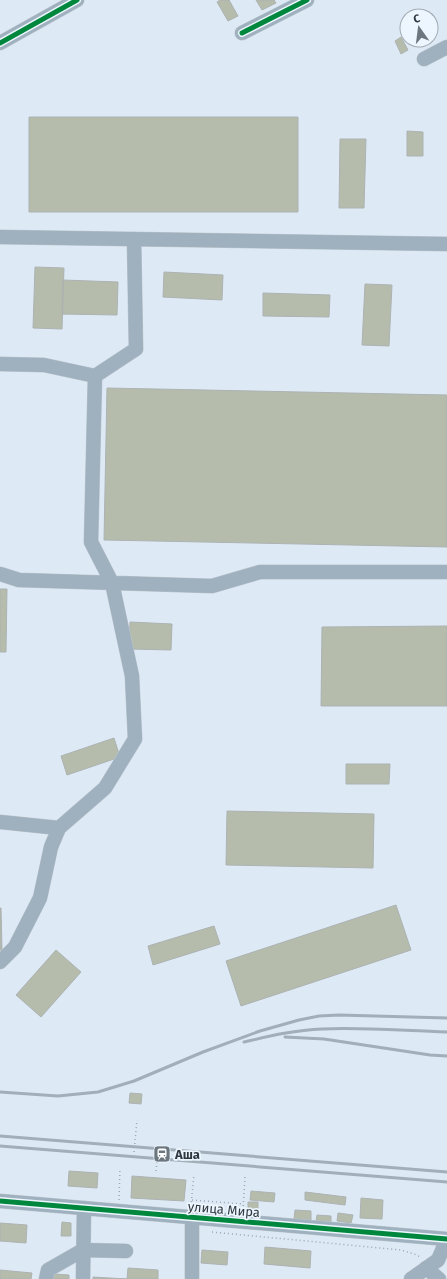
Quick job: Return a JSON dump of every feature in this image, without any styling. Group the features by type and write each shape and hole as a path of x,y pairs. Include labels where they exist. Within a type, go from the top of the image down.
{"street":[{"path":"0,43 77,0"},
{"path":"242,33 307,0"},
{"path":"424,58 447,47"},
{"path":"0,237 447,244"},
{"path":"0,364 44,365 95,376 136,348 134,239"},
{"path":"0,962 15,947 40,898 51,847 58,828 105,788 135,739 132,676 112,583 90,542 95,376"},
{"path":"0,574 19,580 212,586 260,572 447,572"},
{"path":"0,822 58,828"},
{"name":"улица Мира","path":"0,1200 191,1218 447,1239"},
{"path":"83,1279 84,1208"},
{"path":"191,1218 192,1279"},
{"path":"412,1279 438,1260 447,1239"},
{"path":"46,1279 48,1270 83,1250 126,1251"},
{"path":"428,1267 439,1279"}],"path":[{"path":"134,1152 137,1120"},
{"path":"156,1171 158,1153"},
{"path":"194,1174 191,1218 401,1250 417,1255 428,1267"},
{"path":"243,1210 245,1177"},
{"path":"192,1200 243,1204"}],"building":[{"path":"220,0 229,0 238,16 228,21 217,2"},
{"path":"256,0 274,0 276,3 262,10"},
{"path":"399,38 399,48 407,48 408,50 401,54 395,41"},
{"path":"29,117 298,117 298,212 29,212"},
{"path":"407,131 423,132 423,156 407,156"},
{"path":"340,139 366,139 364,208 339,208"},
{"path":"35,267 64,268 62,329 33,328"},
{"path":"164,272 223,275 222,300 163,297"},
{"path":"63,280 118,282 117,315 62,314"},
{"path":"365,284 392,285 389,346 362,345"},
{"path":"263,293 330,295 329,317 263,316"},
{"path":"107,388 447,395 447,547 104,540"},
{"path":"0,589 7,589 6,652 0,652"},
{"path":"130,622 172,624 171,650 129,649"},
{"path":"447,626 447,706 321,706 322,627"},
{"path":"114,738 120,757 67,775 61,756"},
{"path":"346,764 390,764 389,784 346,784"},
{"path":"227,811 374,814 373,868 226,865"},
{"path":"396,905 411,950 241,1006 226,961"},
{"path":"1,908 2,950 0,950"},
{"path":"214,926 220,944 153,965 148,946"},
{"path":"56,950 81,972 41,1017 16,995"},
{"path":"130,1093 142,1094 141,1104 129,1103"},
{"path":"69,1171 98,1173 97,1188 68,1186"},
{"name":"Аша","path":"132,1176 186,1180 184,1201 131,1198"},
{"path":"251,1191 275,1193 274,1202 250,1200"},
{"path":"305,1192 346,1197 345,1205 305,1200"},
{"path":"361,1198 383,1200 382,1219 360,1218"},
{"path":"248,1202 258,1202 258,1214 248,1214"},
{"path":"295,1210 311,1211 311,1220 294,1219"},
{"path":"338,1213 353,1215 351,1223 337,1221"},
{"path":"317,1215 331,1216 331,1222 316,1221"},
{"path":"62,1222 71,1223 71,1236 61,1236"},
{"path":"0,1223 27,1225 26,1243 0,1241"},
{"path":"265,1247 311,1251 310,1268 264,1264"},
{"path":"202,1250 228,1252 227,1265 201,1263"},
{"path":"128,1268 158,1270 158,1279 127,1279"},
{"path":"0,1270 32,1273 31,1279 0,1279"},
{"path":"53,1274 69,1275 69,1279 52,1279"},
{"path":"93,1277 127,1279 93,1279"}],"railway":[{"path":"0,1092 58,1096 98,1092 134,1081 203,1052 260,1031 319,1016 339,1015 447,1018"},
{"path":"244,1042 292,1032 322,1029 447,1032"},
{"path":"285,1037 324,1039 430,1055 447,1056"},
{"path":"0,1136 447,1172"},
{"path":"0,1146 447,1182"}],"cycle path":[{"path":"0,43 77,0"},
{"path":"242,33 307,0"},
{"path":"0,1201 447,1239"}],"place":[{"name":"Аша","path":"162,1154"}]}
